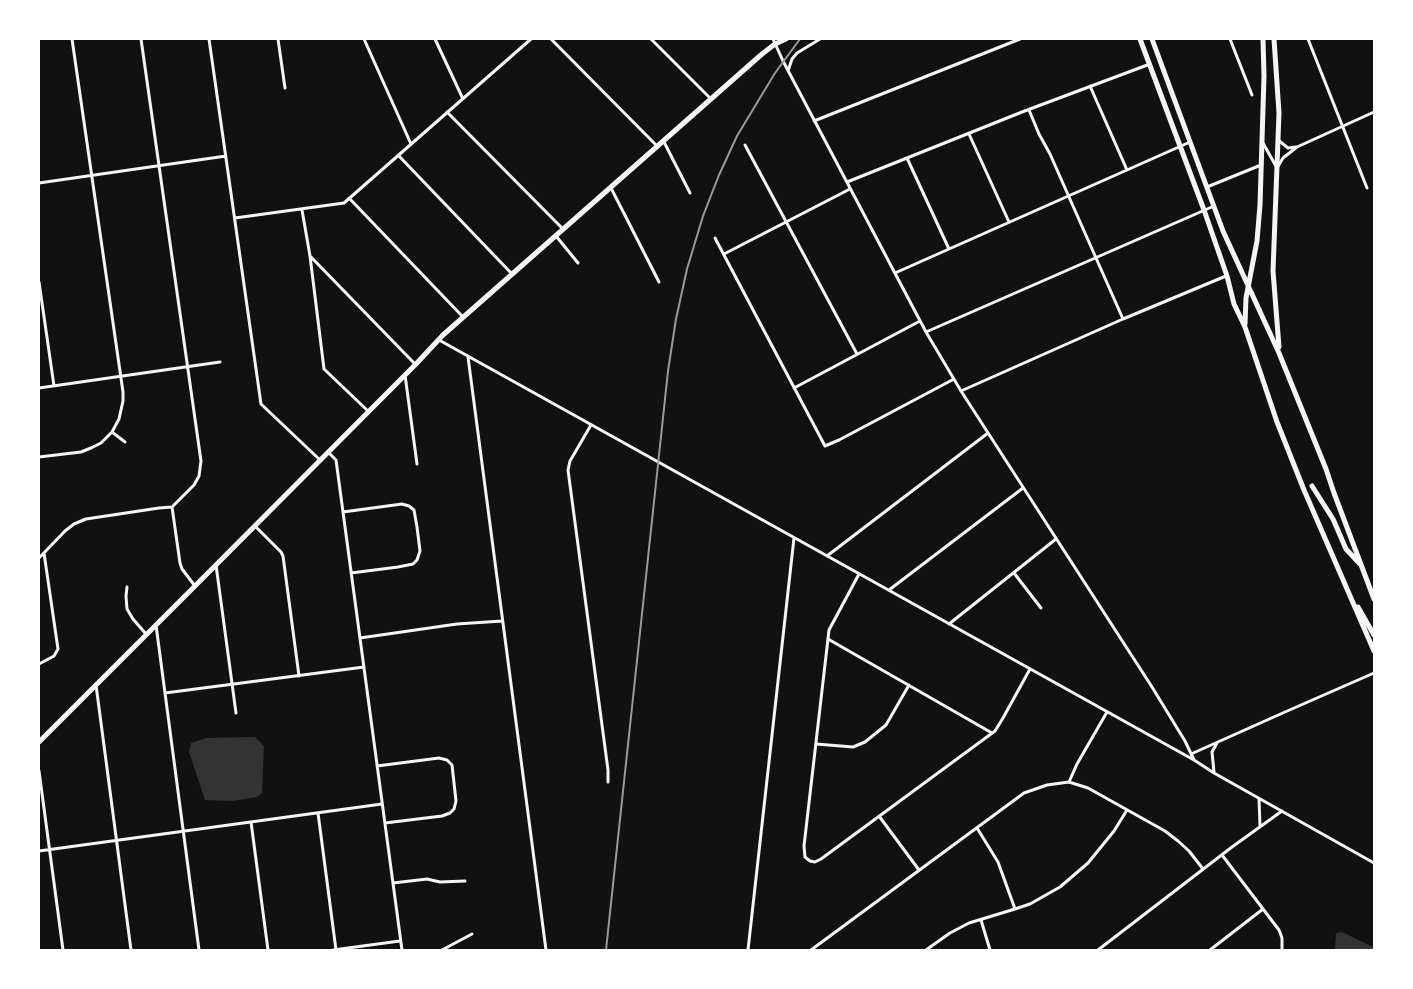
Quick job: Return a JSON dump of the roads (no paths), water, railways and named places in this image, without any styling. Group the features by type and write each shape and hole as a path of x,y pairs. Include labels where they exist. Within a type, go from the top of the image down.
{"main road":[{"path":"39,742 439,340 664,142 774,41 786,39"},
{"path":"1140,39 1204,210 1227,276 1234,304 1245,327 1276,422 1374,651"},
{"path":"1152,39 1233,255 1279,353 1326,469 1374,599"},
{"path":"1245,327 1245,309 1257,241 1260,206 1264,76 1263,39"},
{"path":"1274,39 1279,113 1273,271 1279,353"},
{"path":"1312,486 1333,519 1346,549 1362,565"},
{"path":"1349,594 1374,635"}],"street":[{"path":"39,457 81,452 101,443 112,432 122,408 121,376 72,39"},
{"path":"39,558 65,531 74,524 86,519 172,507 194,485 201,469 141,39"},
{"path":"209,39 261,404 320,460"},
{"path":"278,39 285,88"},
{"path":"364,39 411,144"},
{"path":"435,39 463,98"},
{"path":"235,218 344,203 531,39"},
{"path":"551,39 658,146"},
{"path":"652,39 711,100"},
{"path":"788,72 792,60 797,53 820,39"},
{"path":"814,120 1020,39"},
{"path":"1230,39 1252,95"},
{"path":"1308,39 1367,188"},
{"path":"774,41 788,72 920,321 954,380 1152,687 1185,740 1194,760"},
{"path":"847,182 1150,64"},
{"path":"1090,86 1127,170"},
{"path":"1029,110 1123,319"},
{"path":"447,112 564,229"},
{"path":"1277,168 1283,158 1297,148 1374,112"},
{"path":"969,134 1009,222"},
{"path":"1262,140 1277,168"},
{"path":"1278,140 1288,148 1297,148"},
{"path":"664,142 690,193"},
{"path":"895,273 1190,142"},
{"path":"745,145 857,354"},
{"path":"398,155 513,274"},
{"path":"39,183 226,156"},
{"path":"907,158 949,249"},
{"path":"1207,187 1261,165"},
{"path":"611,188 659,282"},
{"path":"724,254 850,189"},
{"path":"350,198 463,318"},
{"path":"926,332 1214,206"},
{"path":"302,209 324,368 368,411"},
{"path":"556,236 578,262"},
{"path":"716,238 825,446 954,380"},
{"path":"310,256 416,364"},
{"path":"961,391 1123,319 1227,276"},
{"path":"39,282 54,386"},
{"path":"794,388 920,321"},
{"path":"439,340 1194,760 1374,863"},
{"path":"468,356 546,950"},
{"path":"39,388 220,362"},
{"path":"405,374 417,464"},
{"path":"591,425 570,461 568,470 608,770 608,782"},
{"path":"112,432 125,442"},
{"path":"827,556 988,433"},
{"path":"328,452 336,460 402,950"},
{"path":"889,590 1023,488"},
{"path":"343,512 402,504 414,510 417,527 420,551 417,560 413,564 351,573"},
{"path":"172,507 180,564 195,586"},
{"path":"255,526 283,556 299,676"},
{"path":"748,950 794,538"},
{"path":"949,624 1056,539"},
{"path":"39,664 54,656 58,649 44,552"},
{"path":"216,564 236,713"},
{"path":"1014,573 1041,608"},
{"path":"859,574 829,630 804,846 806,857 810,861 815,862 821,859 992,733 1004,718 1030,669"},
{"path":"127,587 127,609 146,634"},
{"path":"360,638 457,624 502,621"},
{"path":"156,625 200,950"},
{"path":"828,639 992,733"},
{"path":"165,693 364,667"},
{"path":"1186,756 1374,674"},
{"path":"96,684 131,950"},
{"path":"816,744 853,747 865,742 886,726 909,685"},
{"path":"1069,782 1077,764 1107,712"},
{"path":"1214,773 1212,752 1218,742"},
{"path":"377,766 439,758 447,760 452,764 456,801 454,809 450,813 442,816 385,824"},
{"path":"39,771 63,950"},
{"path":"811,950 1024,793 1047,785 1069,782 1088,788 1165,831 1189,851 1204,869"},
{"path":"1259,798 1260,826"},
{"path":"39,850 382,804"},
{"path":"926,950 950,933 969,923 1016,909 1050,893 1088,863 1104,845 1127,810"},
{"path":"1098,950 1282,811"},
{"path":"318,813 335,950 400,941"},
{"path":"879,816 919,870"},
{"path":"251,822 268,950"},
{"path":"977,828 998,862 1016,909"},
{"path":"1222,855 1279,930 1282,938 1282,950"},
{"path":"393,883 418,879 440,882 465,881"},
{"path":"1210,950 1263,910"},
{"path":"981,920 990,950"},
{"path":"442,950 472,934"}],"railway":[{"path":"606,950 668,371 676,319 687,269 703,216 719,175 737,136 775,73 800,39"}]}
